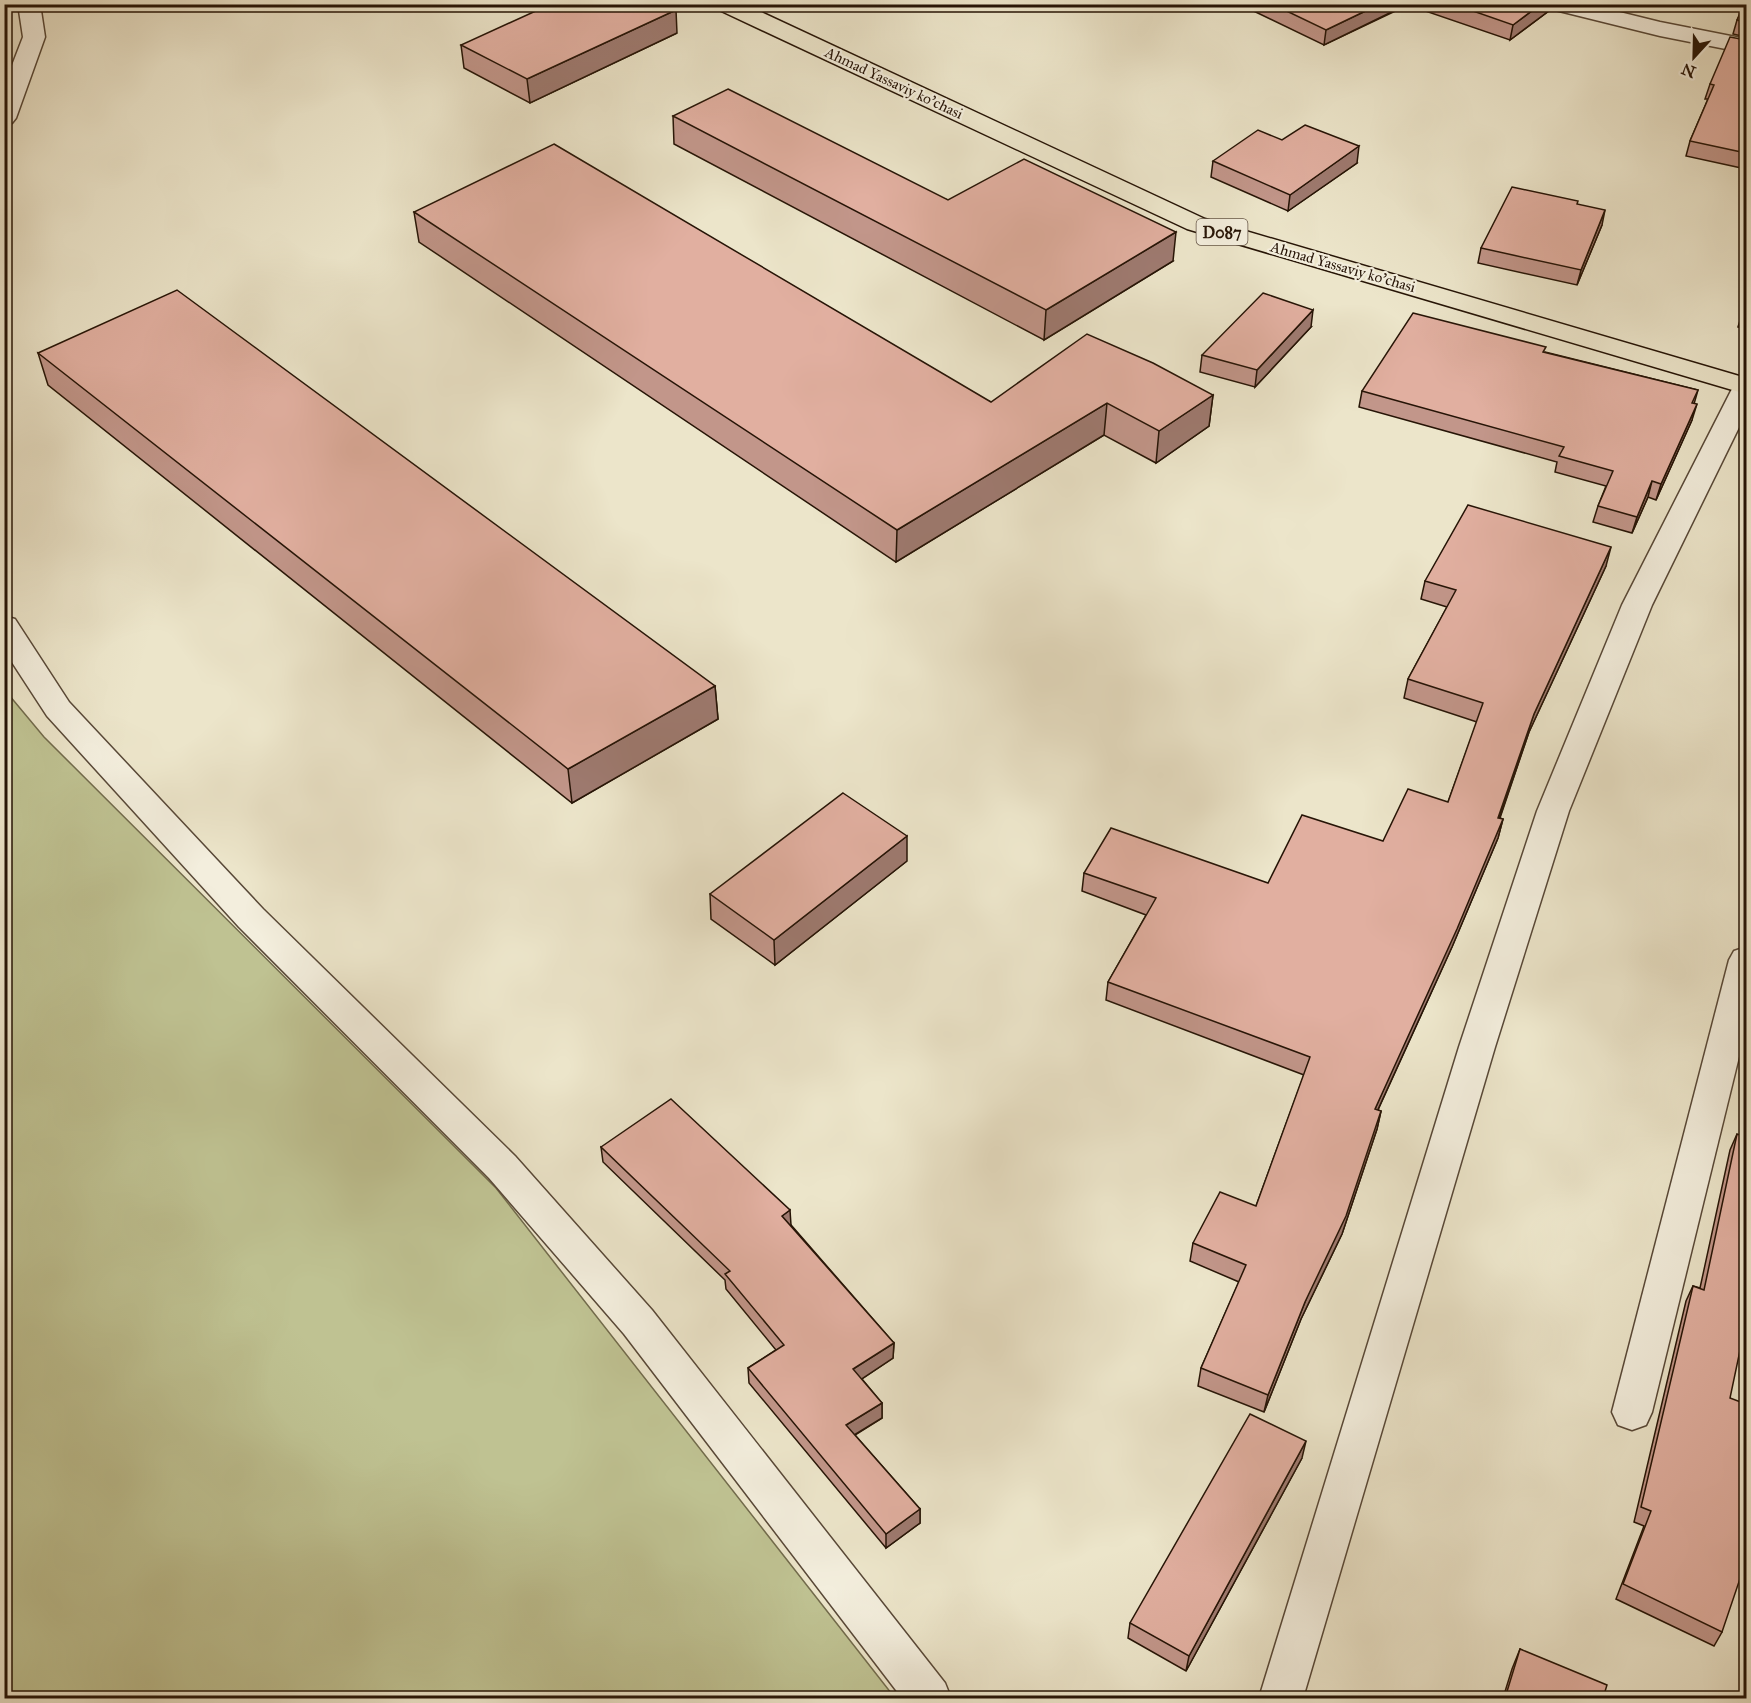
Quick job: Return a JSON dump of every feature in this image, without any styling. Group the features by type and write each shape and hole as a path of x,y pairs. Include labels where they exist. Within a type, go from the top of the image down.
{"main road":[{"name":"Ahmad Yassaviy ko'chasi","path":"725,4 1196,224 1746,386"}],"street":[{"path":"4,118 34,37 29,4"},
{"path":"1559,4 1660,29 1746,46"},
{"path":"1281,1698 1477,1047 1553,811 1637,605 1746,386"},
{"path":"4,626 58,709 251,918 502,1167 638,1322 929,1698"},
{"path":"1632,1412 1746,960"}],"green space":[{"path":"4,689 44,737 496,1188 895,1698 5,1698"}],"building":[{"path":"551,4 664,4 676,10 527,79 461,45"},
{"path":"1272,4 1380,4 1326,30"},
{"path":"1453,4 1541,4 1513,25"},
{"path":"1746,4 1746,22 1737,20"},
{"path":"1730,37 1746,40 1746,153 1690,141 1714,85 1710,84"},
{"path":"728,89 948,200 1024,159 1176,232 1046,310 673,116"},
{"path":"1305,125 1359,146 1290,195 1213,161 1258,130 1282,140"},
{"path":"554,144 991,402 1087,334 1153,363 1213,395 1159,431 1107,403 897,530 414,212"},
{"path":"1512,187 1578,201 1577,204 1605,210 1581,270 1481,248"},
{"path":"177,290 715,686 568,769 38,353"},
{"path":"1263,293 1313,310 1257,370 1202,355"},
{"path":"1413,313 1546,347 1543,352 1698,390 1692,403 1697,404 1661,484 1652,481 1637,517 1598,506 1613,471 1559,456 1564,447 1362,391"},
{"path":"1468,505 1611,547 1534,714 1498,818 1503,819 1457,929 1375,1109 1381,1111 1346,1216 1305,1302 1268,1395 1201,1368 1246,1265 1193,1243 1220,1192 1256,1206 1310,1057 1108,982 1156,898 1084,873 1111,828 1268,883 1302,815 1383,841 1408,789 1448,802 1483,703 1408,679 1456,590 1425,581"},
{"path":"843,793 907,836 774,940 710,894"},
{"path":"671,1099 790,1210 782,1216 894,1343 853,1369 882,1403 846,1425 920,1509 886,1534 748,1368 784,1345 725,1274 730,1271 601,1147"},
{"path":"1737,1134 1746,1137 1746,1322 1730,1398 1746,1404 1746,1561 1722,1632 1623,1584 1651,1511 1641,1507 1693,1286 1704,1290"},
{"path":"1250,1414 1306,1441 1189,1656 1130,1623"},
{"path":"1520,1649 1607,1685 1603,1698 1505,1698"}]}
